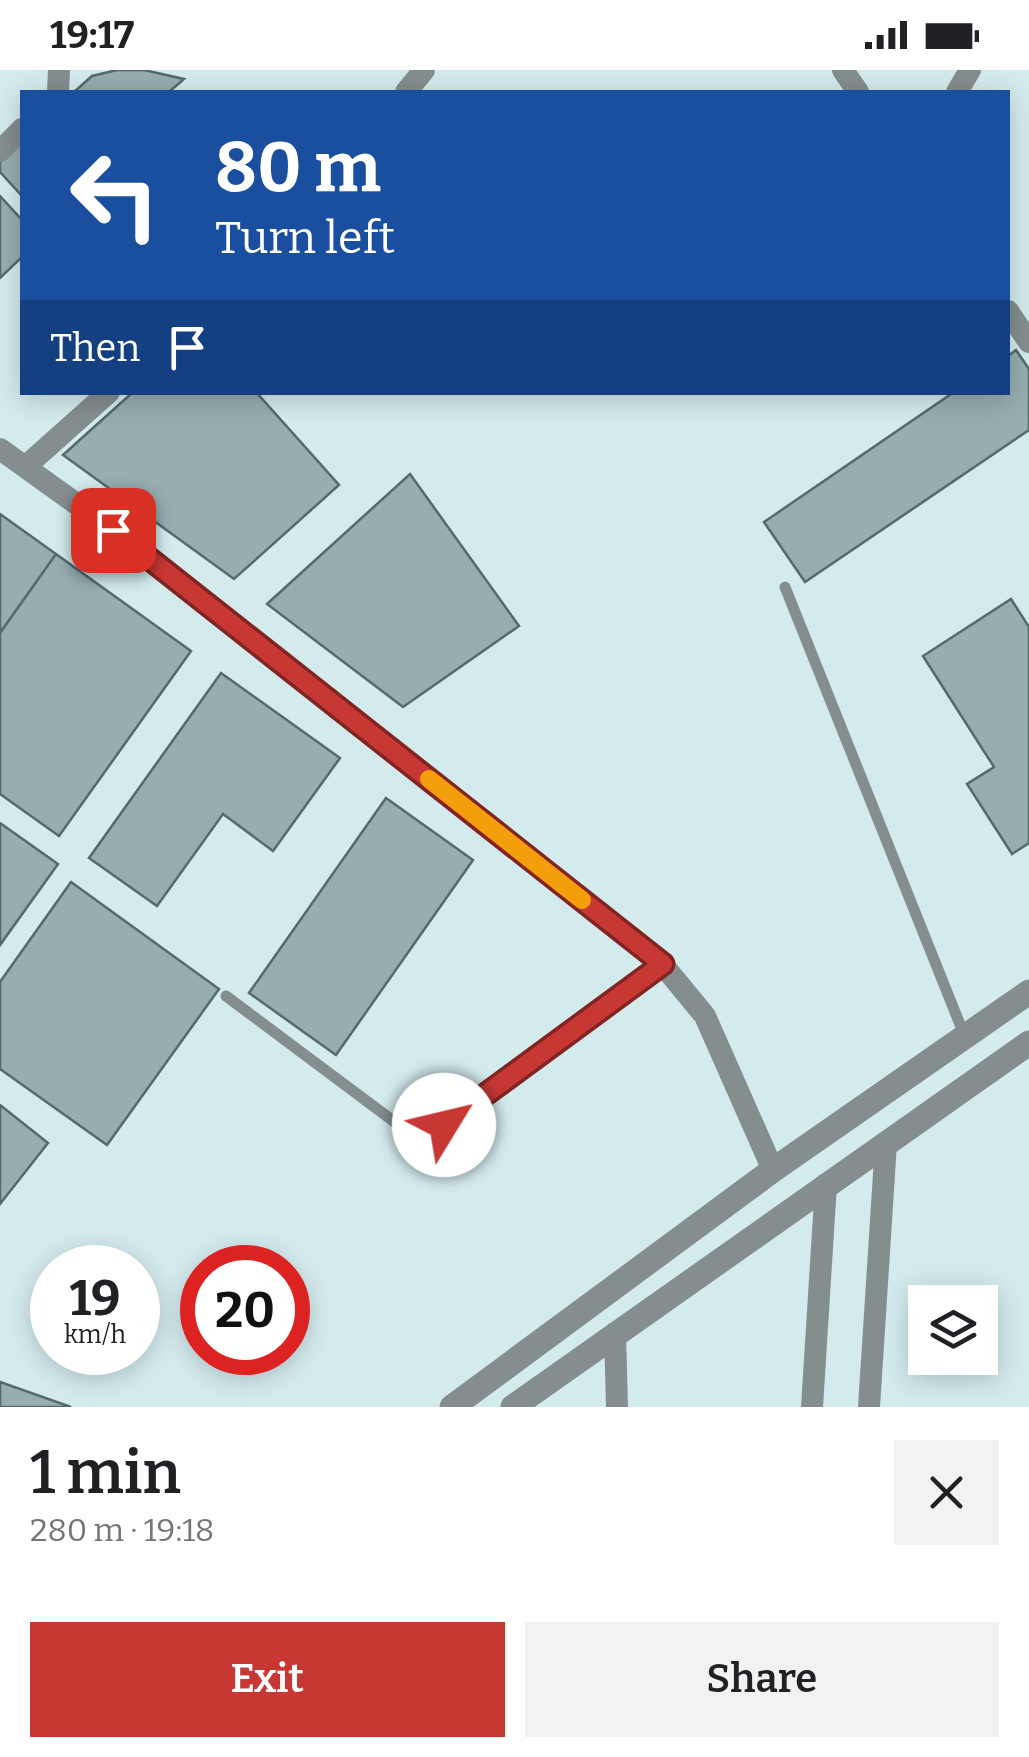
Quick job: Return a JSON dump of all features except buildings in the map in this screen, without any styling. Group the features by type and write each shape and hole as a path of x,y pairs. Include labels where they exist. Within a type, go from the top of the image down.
{"street":[{"path":"408,90 424,70"},
{"path":"0,151 20,131"},
{"path":"1010,314 1029,342"},
{"path":"25,467 106,395"},
{"path":"0,449 142,551 663,964 705,1016 773,1170"},
{"path":"452,1407 773,1170 1029,992"},
{"path":"512,1407 1029,1042"},
{"path":"868,1407 886,1143"},
{"path":"812,1407 826,1184"},
{"path":"615,1333 617,1407"}],"lane":[{"path":"785,587 965,1037"},
{"path":"226,996 398,1124 412,1132 428,1133 663,964"}],"slow traffic":[{"path":"429,779 582,900"}],"route":[{"path":"113,530 663,964 444,1125"}]}
